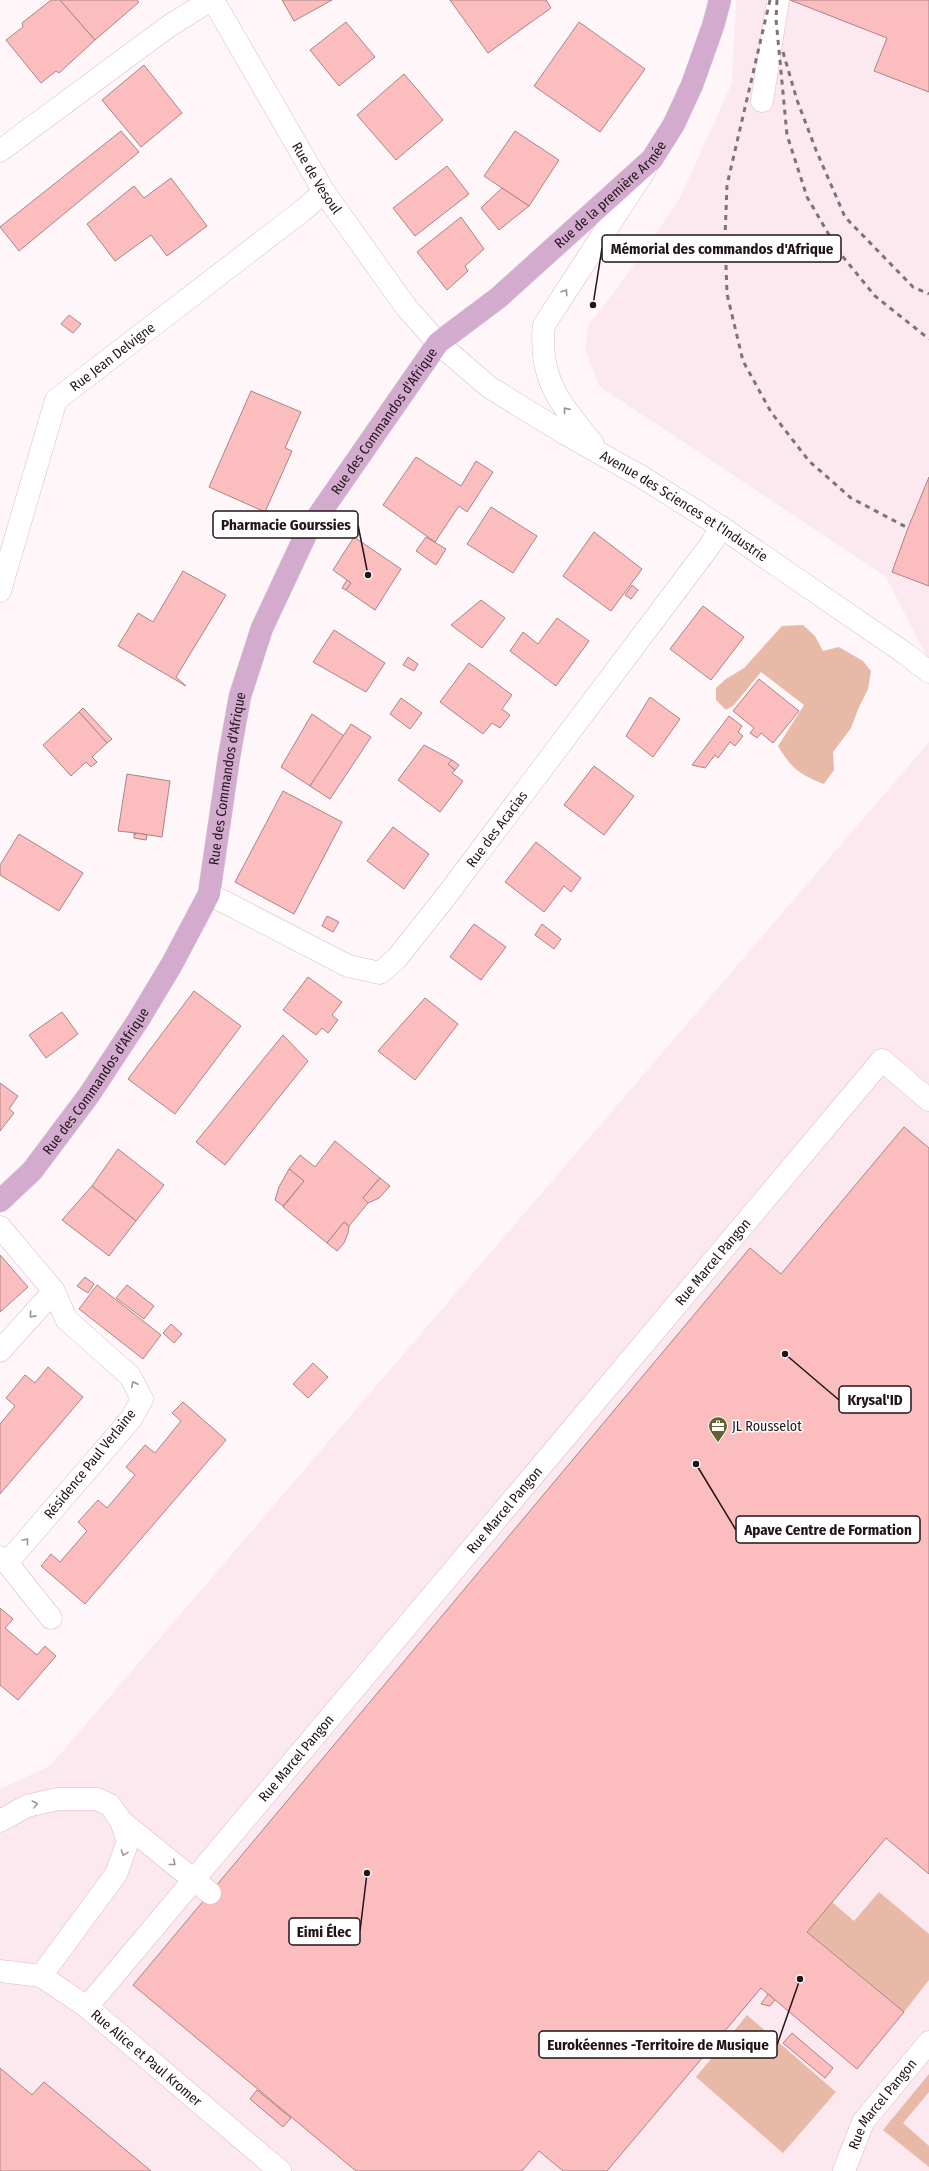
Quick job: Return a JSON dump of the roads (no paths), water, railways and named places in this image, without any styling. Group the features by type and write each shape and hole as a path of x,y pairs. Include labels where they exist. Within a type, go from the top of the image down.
{"main road":[{"name":"Rue de la première Armée","path":"438,343 498,298 652,160 674,124 692,85 713,26 720,0"},
{"name":"Rue des Commandos d'Afrique","path":"0,1201 32,1171 90,1095 169,970 209,894 229,757 240,696 262,628 307,532 438,343"}],"street":[{"path":"0,151 169,26 212,0"},
{"name":"Rue de Vesoul","path":"212,0 324,192 406,307 438,343"},
{"path":"762,100 778,0"},
{"path":"599,452 560,404 552,389 545,367 542,338 544,325 652,160"},
{"name":"Rue Jean Delvigne","path":"0,591 56,400 302,211 324,192"},
{"name":"Avenue des Sciences et l'Industrie","path":"438,343 489,387 562,432 599,452 720,527 906,654 929,672"},
{"name":"Rue des Acacias","path":"209,894 348,966 380,973 397,958 447,895 708,548 720,527"},
{"name":"Rue Marcel Pangon","path":"87,2007 202,1886 882,1060 929,1100"},
{"name":"Résidence Paul Verlaine","path":"0,1227 54,1291 66,1319 130,1376 142,1399 131,1418 3,1560 51,1618"},
{"path":"0,1351 54,1291"},
{"path":"0,1821 27,1806 57,1799 97,1799 110,1806 121,1821 202,1886"},
{"path":"41,1976 116,1874 128,1841 121,1821"},
{"name":"Rue Alice et Paul Kromer","path":"0,1971 41,1976 87,2007 280,2171"},
{"name":"Rue Marcel Pangon","path":"844,2171 863,2122 929,2042"}],"railway":[{"path":"770,0 727,185 725,237 727,294 743,361 771,412 809,461 851,498 908,528"},
{"path":"777,0 776,19 787,135 807,197 839,252 875,296 929,339"},
{"path":"783,52 797,100 816,150 845,217 913,287 929,294"}],"place":[{"name":"Mémorial des commandos d'Afrique","path":"593,305"},
{"name":"Pharmacie Gourssies","path":"368,575"},
{"name":"Krysal'ID","path":"785,1354"},
{"name":"JL Rousselot","path":"718,1443"},
{"name":"Apave Centre de Formation","path":"696,1464"},
{"name":"Eimi Élec","path":"367,1873"},
{"name":"Eurokéennes -Territoire de Musique","path":"800,1979"}]}
